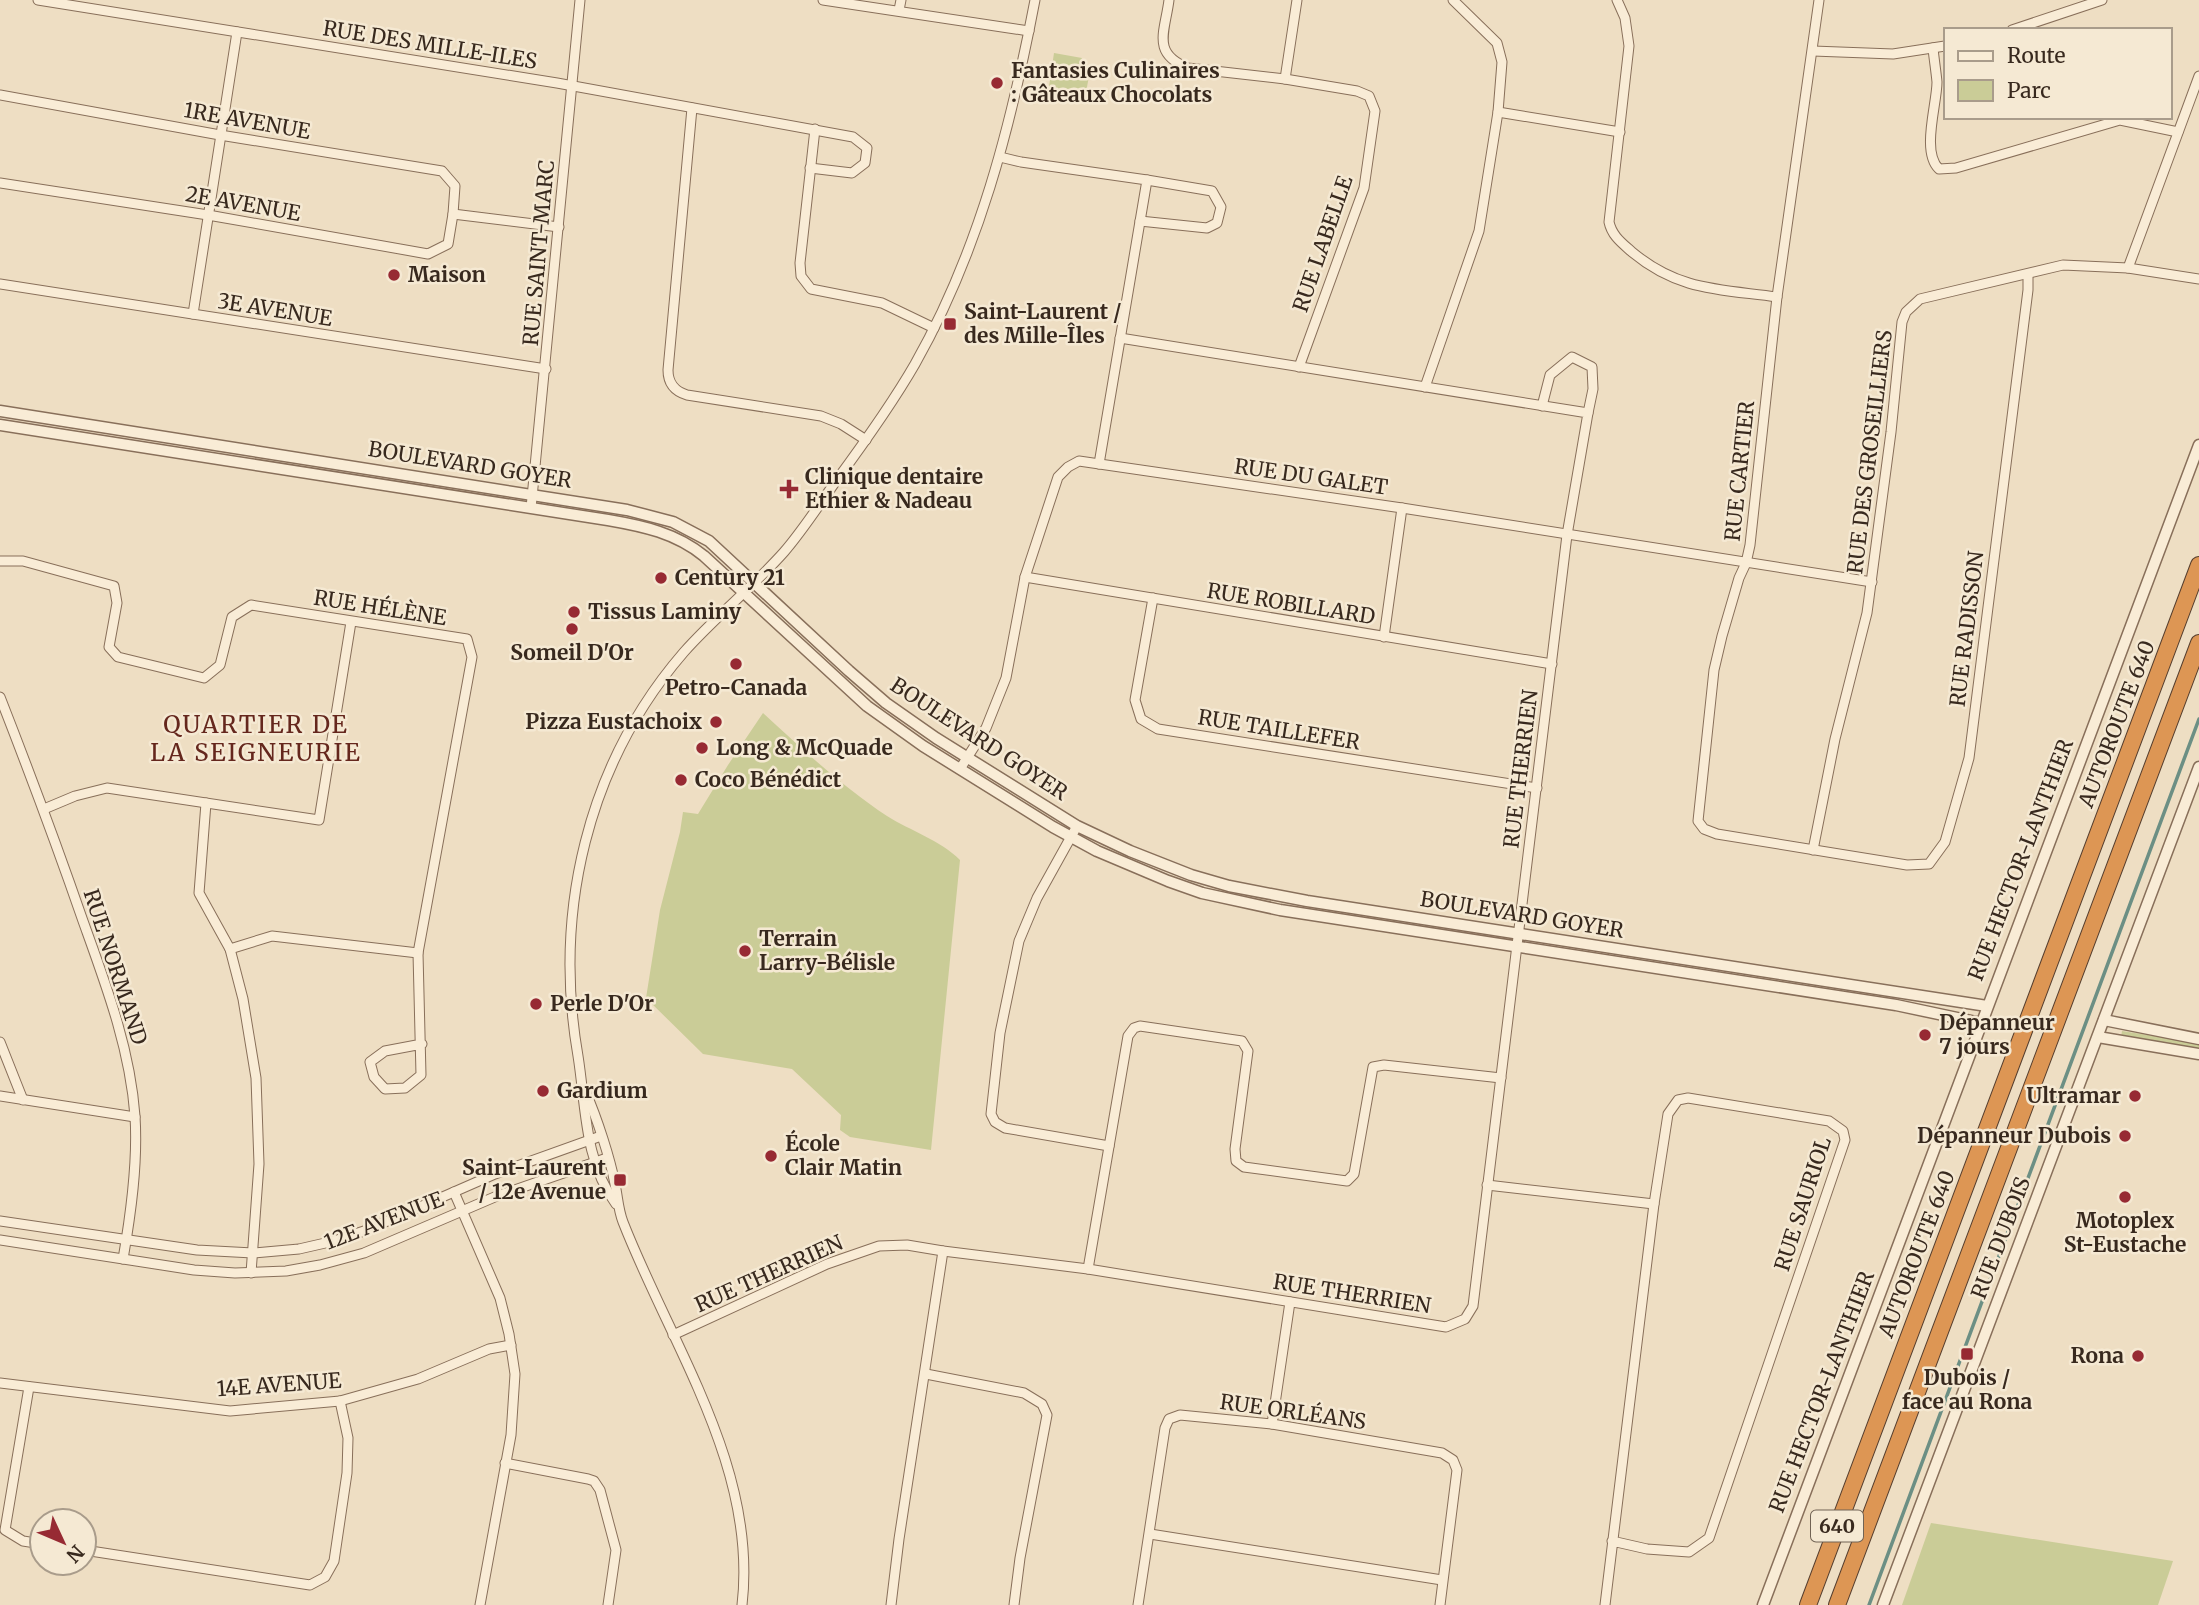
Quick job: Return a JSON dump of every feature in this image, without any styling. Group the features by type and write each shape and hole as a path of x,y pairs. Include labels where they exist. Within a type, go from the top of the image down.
{"highway":[{"name":"AUTOROUTE 640","path":"1808,1605 2199,565"},
{"name":"640","path":"1837,1605 2199,643"}],"street":[{"name":"RUE DES MILLE-ILES","path":"38,0 572,86 859,139 867,148 867,158 862,167 852,173 810,168"},
{"name":"RUE SAINT-MARC","path":"531,508 580,0"},
{"path":"823,0 1029,31"},
{"path":"899,10 901,0"},
{"path":"742,1605 742,1538 730,1475 710,1419 616,1203 604,1187 583,1114 583,1089 570,996 569,945 579,863 593,812 620,748 652,695 686,651 795,538 866,440 914,365 968,250 1000,157 1035,0"},
{"name":"RUE LABELLE","path":"1170,0 1163,47 1166,56 1188,68 1285,79 1357,91 1369,96 1375,111 1364,188 1299,367"},
{"path":"1285,79 1297,0"},
{"path":"1425,387 1479,231 1498,112 1502,62 1497,43 1453,0"},
{"path":"1617,0 1625,18 1629,46 1609,222 1611,230 1648,265 1677,281 1777,297"},
{"name":"RUE CARTIER","path":"1813,850 1717,834 1704,829 1698,821 1714,670 1739,578 1746,563 1777,297 1819,0"},
{"path":"2018,28 2102,0"},
{"path":"193,314 237,32"},
{"path":"1813,51 1894,54 1944,46"},
{"path":"1933,48 1937,83 1930,133 1935,164 1939,169 1956,168 2120,120 2178,132"},
{"path":"2128,268 2199,76"},
{"name":"1RE AVENUE","path":"0,95 442,172 454,186 453,214"},
{"path":"692,108 668,370 671,385 687,395 821,416 841,424 866,440"},
{"path":"1498,112 1620,132"},
{"path":"815,130 800,263 804,283 816,291 882,303 933,328"},
{"path":"1000,157 1212,191 1221,207 1217,223 1207,228 1140,220"},
{"path":"1099,464 1147,180"},
{"name":"2E AVENUE","path":"0,183 208,215 428,254 448,244 453,214"},
{"path":"453,214 559,227"},
{"name":"RUE DES GROSEILLIERS","path":"1813,850 1835,739 1867,613 1902,322 1906,312 1920,299 2063,265 2128,268 2199,279"},
{"name":"RUE RADISSON","path":"1813,850 1918,865 1929,864 1945,842 1969,758 2028,275"},
{"name":"3E AVENUE","path":"0,284 545,369"},
{"path":"1120,338 1588,414"},
{"name":"RUE THERRIEN","path":"673,1335 827,1264 879,1246 907,1245 1088,1269 1446,1326 1465,1319 1473,1306 1567,535 1593,388 1591,367 1572,357 1550,375 1542,406"},
{"name":"BOULEVARD GOYER","path":"0,411 642,512 673,522 709,541 864,685 902,715 967,758 1077,826 1170,868 1229,886 1297,899 1987,1006"},
{"name":"BOULEVARD GOYER","path":"0,425 637,525 662,532 695,548 867,706 960,769 1070,837 1149,874 1228,900 1896,1005 1981,1023"},
{"name":"RUE HECTOR-LANTHIER","path":"1763,1605 2199,445"},
{"name":"RUE DU GALET","path":"960,769 986,728 1006,678 1025,577 1058,477 1079,461 1402,508 1872,582"},
{"path":"1384,637 1402,508"},
{"name":"RUE HÉLÈNE","path":"0,561 23,561 114,586 117,603 109,647 118,657 204,678 220,665 232,617 251,605 467,639 472,657 418,953 422,1044 421,1075 405,1088 385,1089 374,1077 370,1062 385,1051 422,1044"},
{"name":"RUE ROBILLARD","path":"1025,577 1552,664"},
{"name":"RUE TAILLEFER","path":"1153,598 1135,700 1140,719 1158,729 1537,788"},
{"path":"44,809 75,796 107,788 319,820 351,622"},
{"name":"RUE NORMAND","path":"0,697 44,809 116,1014 127,1063 135,1117 132,1199 123,1259"},
{"name":"RUE DUBOIS","path":"1883,1605 2199,767"},
{"path":"206,803 199,893 230,949 243,999 256,1078 259,1164 251,1273"},
{"path":"1077,826 1037,898 1019,941 1000,1033 992,1115 995,1122 1005,1128 1109,1146"},
{"path":"230,949 272,936 418,953"},
{"path":"2104,1020 2199,1039"},
{"path":"1088,1269 1128,1036 1134,1028 1140,1026 1242,1041 1248,1051 1235,1149 1236,1161 1244,1167 1347,1181 1354,1174 1373,1067 1384,1065 1501,1078"},
{"path":"2098,1037 2199,1054"},
{"path":"0,1042 23,1100"},
{"path":"583,1089 594,1112 615,1184 616,1203"},
{"path":"0,1096 135,1117"},
{"name":"RUE SAURIOL","path":"1605,1605 1612,1541 1654,1204 1668,1114 1678,1100 1688,1098 1829,1121 1843,1131 1845,1140 1709,1538 1689,1552 1647,1549 1612,1541"},
{"name":"12E AVENUE","path":"0,1221 197,1250 253,1253 299,1249 367,1230 503,1170 601,1136"},
{"name":"12E AVENUE","path":"0,1240 194,1270 251,1273 286,1271 372,1250 462,1210 607,1158"},
{"path":"1487,1185 1654,1204"},
{"path":"454,1192 499,1298 511,1345 515,1396 480,1605"},
{"path":"891,1605 943,1251"},
{"path":"1272,1424 1290,1302"},
{"name":"14E AVENUE","path":"0,1383 230,1411 340,1401 418,1379 489,1349 511,1345"},
{"path":"926,1374 1024,1392 1042,1404 1047,1415 1020,1558 1014,1605"},
{"path":"28,1542 5,1530 29,1387"},
{"path":"98,1552 310,1585 325,1577 334,1561 347,1473 348,1438 340,1401"},
{"name":"RUE ORLÉANS","path":"1138,1605 1165,1428 1169,1419 1180,1415 1272,1424 1442,1453 1453,1460 1457,1470 1440,1605"},
{"path":"505,1463 588,1479 596,1483 603,1499 616,1550 608,1605"},
{"path":"1150,1534 1442,1580"}],"green space":[{"path":"1054,53 1082,58 1080,75 1089,76 1085,98 1048,93"},
{"path":"763,713 855,793 887,816 944,847 960,860 931,1150 850,1137 840,1130 841,1115 792,1069 703,1054 646,998 660,910 683,812 698,814"},
{"path":"2122,1031 2199,1043 2199,1049 2121,1037"},
{"path":"1931,1523 2173,1561 2158,1605 1902,1605"}],"waterway":[{"path":"1869,1605 2199,719"}],"place":[{"name":"Fantasies Culinaires : Gâteaux Chocolats","path":"997,83"},
{"name":"Maison","path":"394,275"},
{"name":"Saint-Laurent / des Mille-Îles","path":"950,324"},
{"name":"Clinique dentaire Ethier & Nadeau","path":"789,489"},
{"name":"Century 21","path":"661,578"},
{"name":"Tissus Laminy","path":"574,612"},
{"name":"Someil D'Or","path":"572,629"},
{"name":"Petro-Canada","path":"736,664"},
{"name":"Pizza Eustachoix","path":"716,722"},
{"name":"Long & McQuade","path":"702,748"},
{"name":"Coco Bénédict","path":"681,780"},
{"name":"Terrain Larry-Bélisle","path":"745,951"},
{"name":"Perle D'Or","path":"536,1004"},
{"name":"Dépanneur 7 jours","path":"1925,1035"},
{"name":"Gardium","path":"543,1091"},
{"name":"Ultramar","path":"2135,1096"},
{"name":"Dépanneur Dubois","path":"2125,1136"},
{"name":"École Clair Matin","path":"771,1156"},
{"name":"Saint-Laurent / 12e Avenue","path":"620,1180"},
{"name":"Motoplex St-Eustache","path":"2125,1197"},
{"name":"Dubois / face au Rona","path":"1967,1354"},
{"name":"Rona","path":"2138,1356"}],"district":[{"name":"QUARTIER DE LA SEIGNEURIE","path":"256,739"}]}
